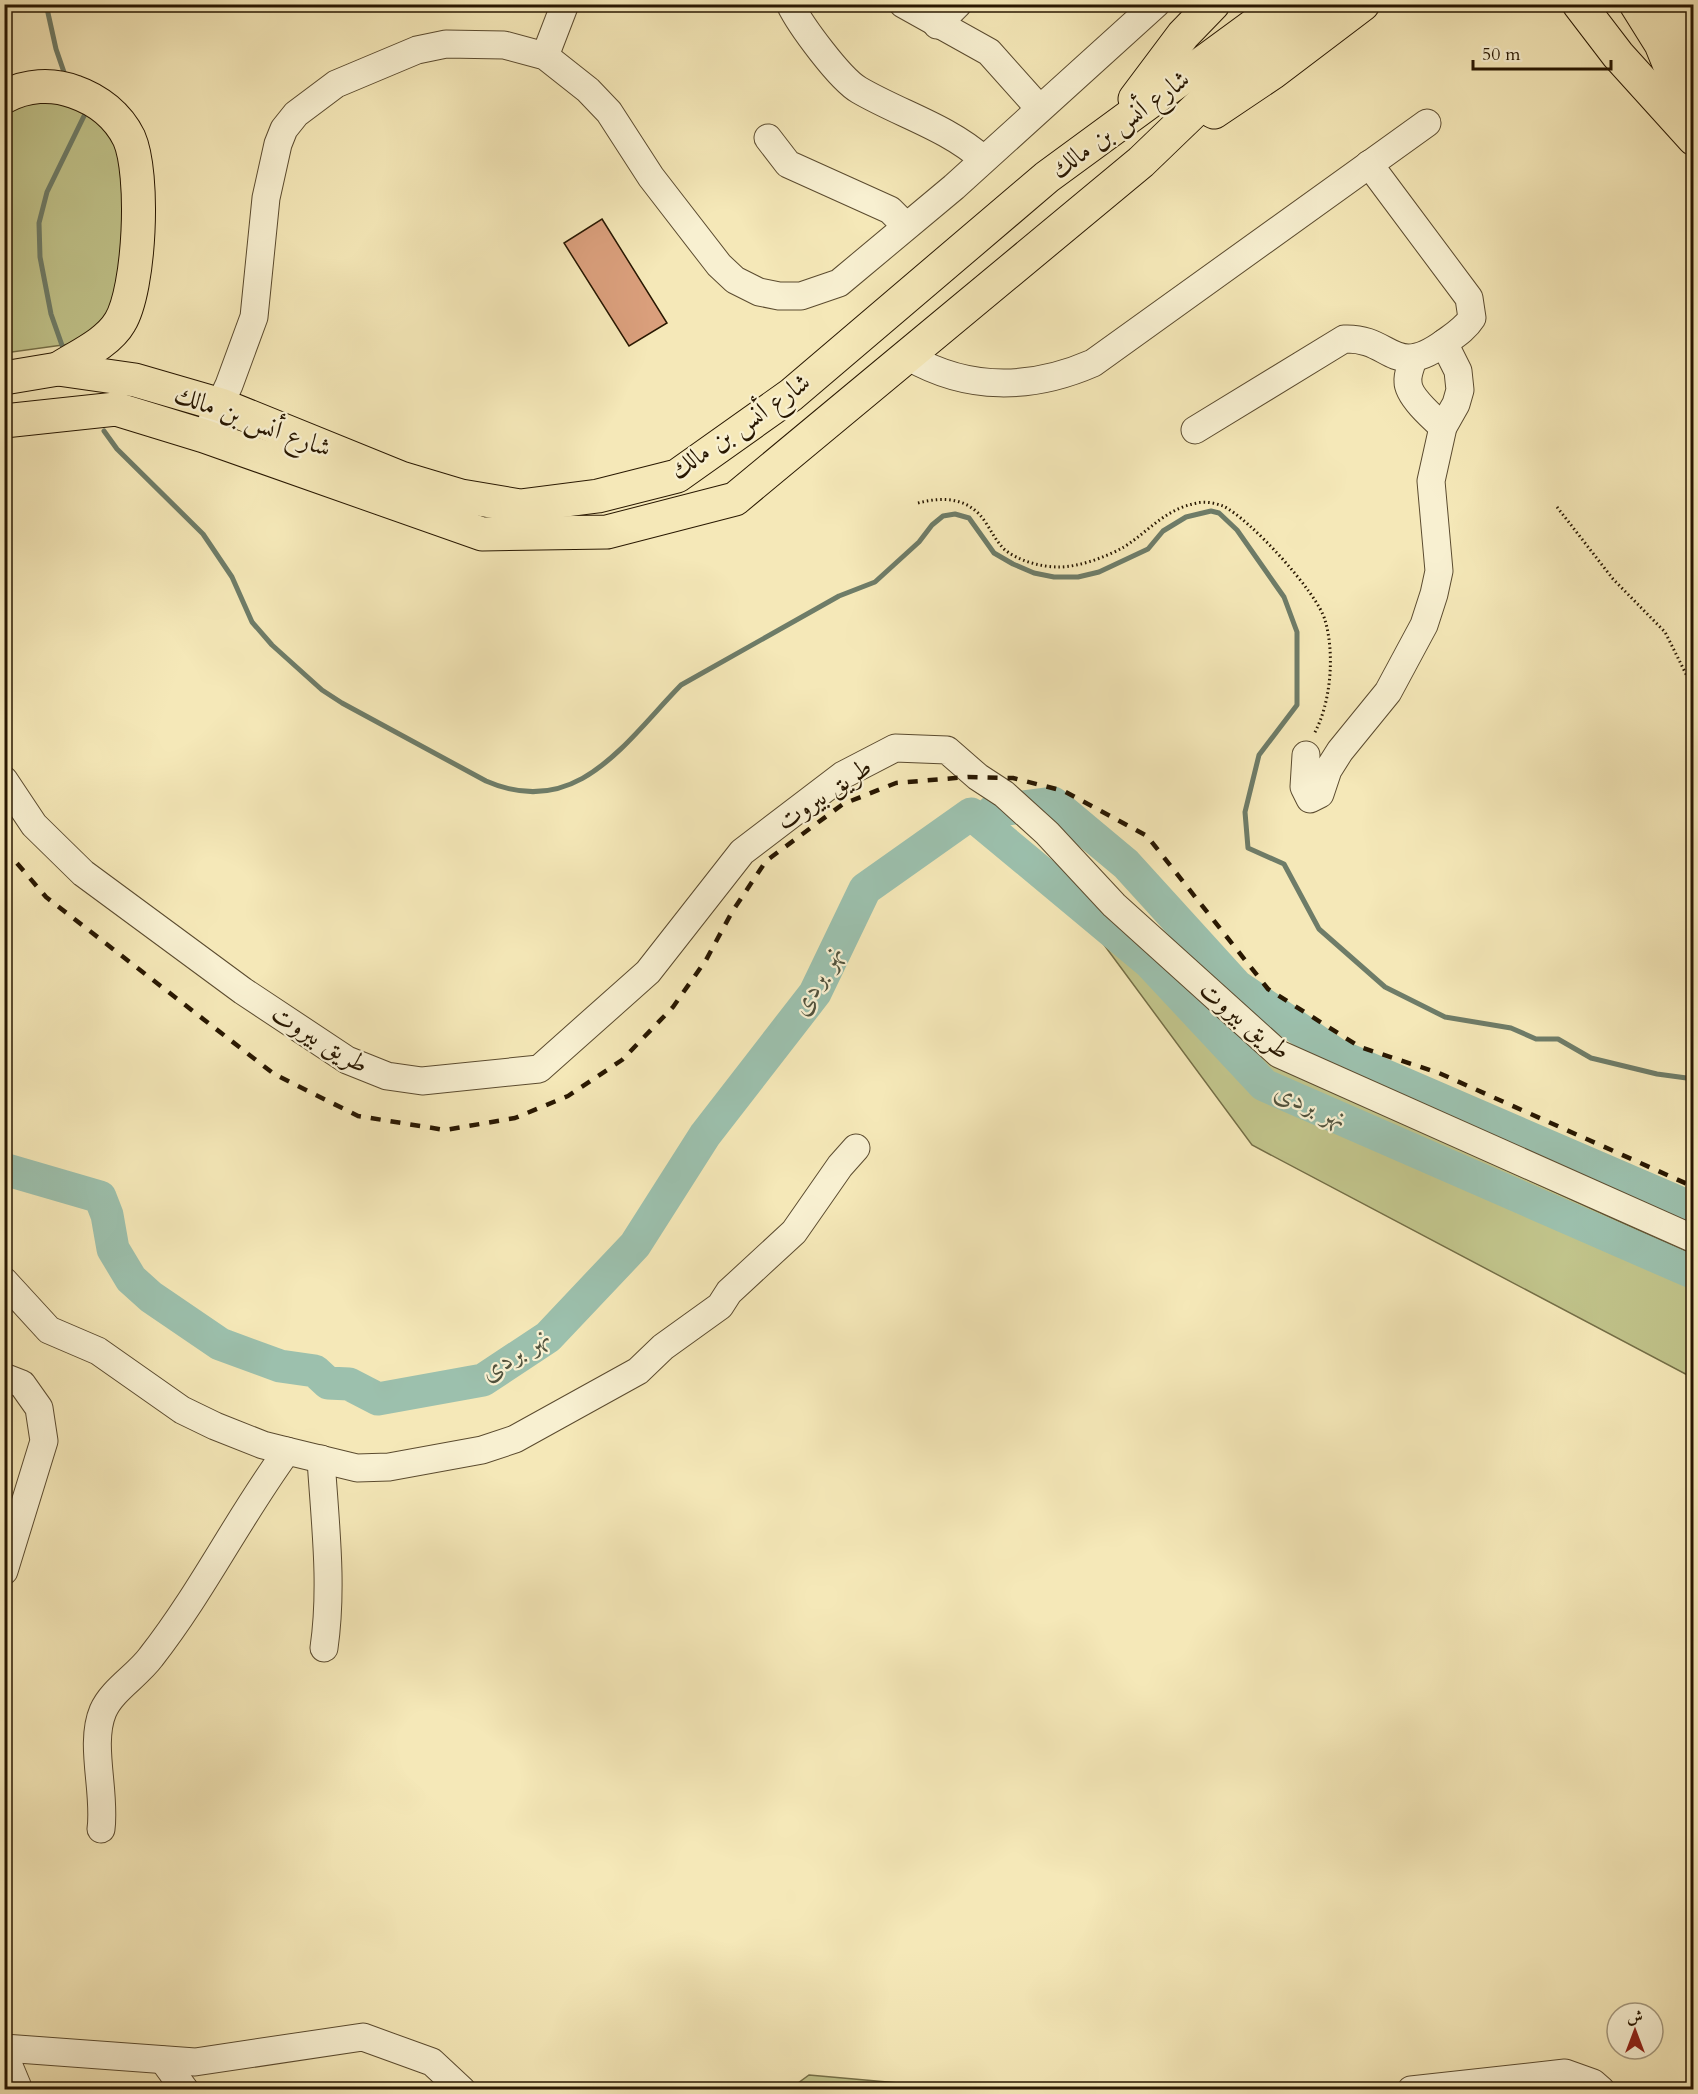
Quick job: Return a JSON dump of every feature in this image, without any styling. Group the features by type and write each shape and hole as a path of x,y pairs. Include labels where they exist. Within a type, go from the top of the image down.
{"main road":[{"path":"1114,126 1183,35 1213,4"},
{"name":"شارع أنس بن مالك","path":"58,369 135,380 221,405 401,478 461,496 520,506 598,496 676,476 791,395 1047,177 1283,4"},
{"name":"شارع أنس بن مالك","path":"4,422 116,410 204,436 482,534 607,532 735,499 909,357 997,280 1141,162 1248,59 1323,4"},
{"path":"1141,162 1272,73 1363,4"},
{"path":"1579,4 1618,55 1694,137"},
{"path":"1607,4 1694,137"},
{"path":"1636,4 1661,44 1694,125"},
{"path":"1665,4 1694,48"},
{"path":"4,378 58,369 105,339 120,324 129,302 133,280 138,183 129,139 116,118 103,106 86,96 64,88 17,92"}],"street":[{"path":"545,56 565,4"},
{"path":"790,4 839,73 857,89 964,142 983,159"},
{"path":"903,4 989,52 1039,108"},
{"path":"937,25 958,4"},
{"path":"204,436 221,405 254,317 266,198 278,144 284,129 296,114 336,84 417,50 446,44 504,45 545,56 588,90 609,112 651,177 719,266 735,279 759,292 779,296 801,296 839,283 954,187 1156,4"},
{"path":"909,357 951,377 984,382 1024,383 1073,371 1093,363 1427,123"},
{"path":"768,138 788,164 890,210 906,225"},
{"path":"1195,430 1344,339 1370,342 1399,357 1413,359 1426,356 1467,327 1472,318 1469,298 1369,164"},
{"path":"1306,756 1304,787 1310,798 1315,798 1320,794 1328,770 1340,751 1388,692 1424,625 1439,571 1431,481 1443,427 1456,404 1460,390 1458,371 1444,343"},
{"path":"1413,359 1407,380 1408,387 1428,414 1443,427"},
{"name":"طريق بيروت","path":"4,780 34,825 83,873 234,984 347,1060 387,1077 422,1081 539,1069 648,972 742,852 843,775 895,748 947,750 978,777 1004,794 1047,833 1114,905 1279,1054 1694,1239"},
{"path":"4,1281 49,1330 109,1358 182,1410 263,1445 357,1468 389,1467 482,1450 543,1425 639,1371 663,1347 720,1306 729,1292 794,1232 840,1166 856,1148"},
{"path":"4,1377 22,1384 39,1408 44,1441 4,1571"},
{"path":"101,1829 103,1793 97,1732 103,1710 113,1696 151,1658 213,1567 267,1478 287,1451"},
{"path":"321,1459 327,1530 329,1613 324,1648"},
{"path":"4,2048 195,2062 363,2037 432,2062 462,2090"},
{"path":"4,2054 19,2090"},
{"path":"164,2060 185,2090"},
{"path":"1411,2090 1565,2073 1593,2083 1601,2090"}],"path":[{"path":"918,502 934,499 964,502 976,510 993,536 1015,557 1059,567 1084,563 1123,547 1156,520 1176,509 1197,502 1212,502 1224,507 1289,567 1311,593 1326,622 1330,692 1326,709 1306,756"},
{"path":"1557,507 1613,579 1665,632 1694,690"}],"green space":[{"path":"41,98 98,117 112,133 120,155 125,209 113,312 77,343 5,353 5,111"},
{"path":"1065,892 1177,990 1274,1064 1693,1255 1693,1378 1252,1145"},
{"path":"809,2075 966,2089 790,2089"}],"building":[{"path":"602,219 667,323 629,346 564,243"}],"waterway":[{"path":"46,4 56,49 66,78"},
{"path":"64,351 51,314 40,257 39,223 47,192 85,114 83,110"},
{"path":"104,431 117,449 203,534 232,577 252,622 272,645 322,690 486,781 518,791 547,791 573,783 597,769 619,751 681,685 839,596 875,582 919,542 932,525 943,516 955,514 969,518 994,553 1013,564 1034,573 1054,577 1078,577 1099,572 1148,549 1163,531 1186,517 1211,511 1219,513 1237,530 1284,597 1297,632 1297,705 1259,755 1245,812 1248,848 1284,864 1319,929 1385,987 1445,1017 1511,1028 1536,1039 1558,1039 1591,1058 1657,1074 1694,1079"},
{"path":"993,811 1053,803 1126,864 1237,986 1337,1055 1694,1209"},
{"name":"نهر بردى","path":"4,1169 100,1197 107,1215 113,1249 131,1279 151,1297 220,1344 280,1366 315,1371 328,1383 349,1384 378,1399 483,1380 548,1337 635,1245 705,1135 815,993 865,889 971,814 1149,962 1264,1085 1694,1273"}],"railway":[{"path":"4,848 46,897 274,1074 358,1116 445,1130 515,1118 568,1096 622,1060 673,1007 706,960 732,912 766,861 843,804 896,783 968,777 1013,778 1064,791 1147,836 1268,989 1360,1047 1439,1073 1694,1187"}]}
